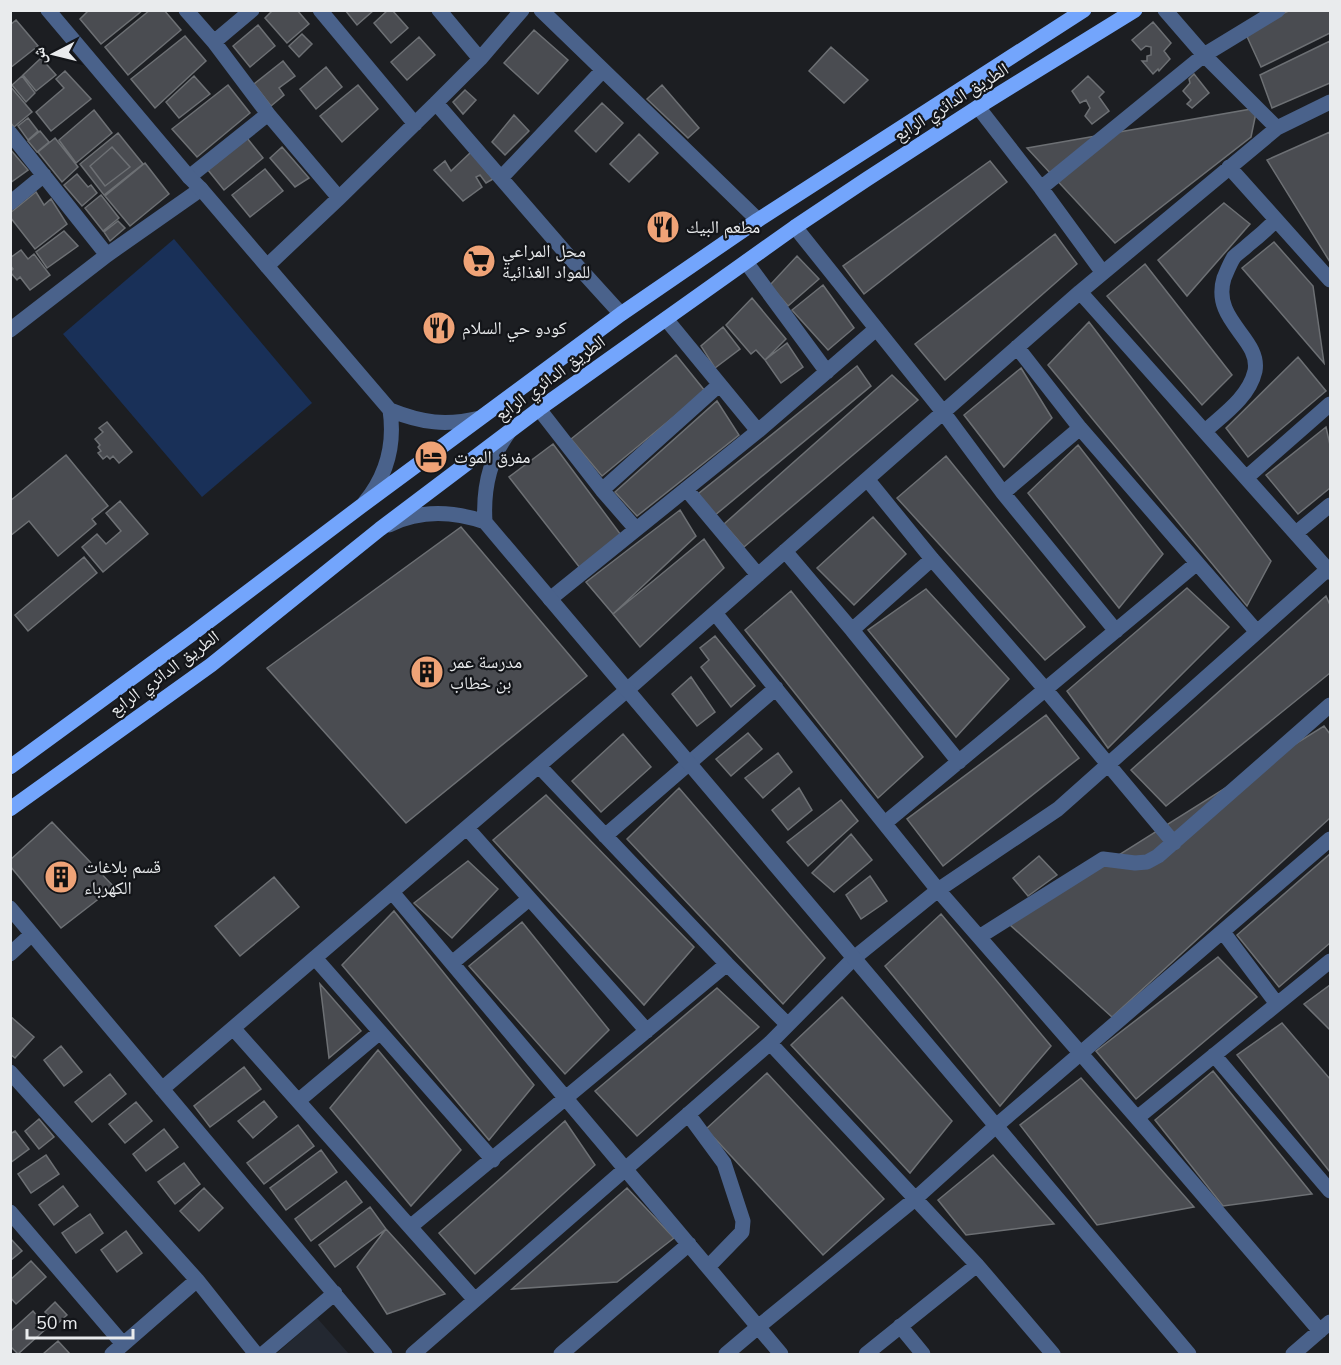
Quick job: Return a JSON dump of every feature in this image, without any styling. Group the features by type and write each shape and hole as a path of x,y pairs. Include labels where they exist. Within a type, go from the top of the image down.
{"main road":[{"name":"الطريق الدائري الرابع","path":"10,809 211,665 380,529 511,429 795,227 978,107 1135,10"},
{"name":"الطريق الدائري الرابع","path":"10,766 192,634 621,314 758,220 1076,12"}],"street":[{"path":"48,10 390,410 426,422 464,422 483,417"},
{"path":"186,10 214,42 268,114 339,198"},
{"path":"214,42 252,10"},
{"path":"320,10 415,124"},
{"path":"439,10 480,59"},
{"path":"267,266 480,59 522,10"},
{"path":"541,10 758,220"},
{"path":"1165,10 1204,55 1277,128"},
{"path":"1041,188 1204,55 1272,12"},
{"path":"501,178 603,70"},
{"path":"162,1089 627,690 1080,292 1277,128 1330,102"},
{"path":"436,103 621,314"},
{"path":"978,107 1103,273"},
{"path":"189,177 268,114"},
{"path":"10,133 107,255"},
{"path":"1229,167 1330,280"},
{"path":"10,203 44,175"},
{"path":"10,330 107,255 201,189"},
{"path":"1206,431 1244,394 1255,370 1256,358 1225,311 1223,283 1234,258 1276,220"},
{"path":"795,227 943,412 1003,493 1116,631"},
{"path":"746,262 827,372"},
{"path":"413,1354 770,1043 854,958 938,890 1058,809 1329,571 1080,292"},
{"path":"666,319 758,431"},
{"path":"550,599 758,431 876,329"},
{"path":"1017,347 1080,428 1257,632"},
{"path":"602,490 719,385"},
{"path":"1246,478 1330,404"},
{"path":"539,409 602,490 636,529"},
{"path":"360,507 372,493 388,461 392,444 390,410"},
{"path":"1003,493 1080,428"},
{"path":"485,522 484,507 488,477 497,452 511,429"},
{"path":"867,479 932,559 1046,689 1174,843"},
{"path":"686,489 758,575"},
{"path":"1296,533 1330,505"},
{"path":"380,529 405,518 432,513 459,515 485,522 1189,1354"},
{"path":"785,550 958,762"},
{"path":"852,630 932,559"},
{"path":"885,824 1197,563"},
{"path":"715,613 938,890 1137,1118 1325,1327 1293,1354"},
{"path":"605,836 776,688"},
{"path":"979,937 1097,862 1104,859 1135,863 1147,862 1158,856 1330,705"},
{"path":"539,766 787,1024"},
{"path":"466,828 647,1031"},
{"path":"726,1354 915,1199 996,1126 1330,839"},
{"path":"392,892 781,1354"},
{"path":"452,963 529,899"},
{"path":"10,908 385,1354"},
{"path":"1223,932 1277,1004"},
{"path":"10,954 32,934"},
{"path":"315,958 493,1160"},
{"path":"1137,1118 1330,961"},
{"path":"410,1227 727,964"},
{"path":"233,1028 475,1300"},
{"path":"298,1101 380,1032"},
{"path":"770,1043 977,1265 1053,1354"},
{"path":"1214,1055 1330,1191"},
{"path":"10,1072 197,1280 256,1354"},
{"path":"688,1114 724,1163 743,1221 742,1232 708,1267"},
{"path":"10,1212 117,1349 197,1280"},
{"path":"561,1354 689,1244"},
{"path":"866,1354 977,1265"},
{"path":"263,1354 335,1293"},
{"path":"900,1326 923,1354"}],"shaded area":[{"path":"174,239 312,403 202,497 63,334"},
{"path":"317,1318 349,1354 276,1354"}],"building":[{"path":"89,10 143,10 101,44 80,19"},
{"path":"150,10 164,10 181,30 128,75 105,47"},
{"path":"273,10 297,10 309,24 287,43 265,18"},
{"path":"345,10 374,10 357,25"},
{"path":"388,10 392,10 408,28 391,43 374,23"},
{"path":"1291,10 1330,10 1330,33 1261,67 1244,30"},
{"path":"16,20 38,46 10,68 10,25"},
{"path":"1153,22 1171,43 1164,51 1170,59 1153,74 1142,61 1147,61 1147,56 1151,55 1151,47 1146,46 1141,50 1132,40"},
{"path":"258,25 275,46 250,67 233,46"},
{"path":"534,30 568,60 538,94 504,63"},
{"path":"302,34 312,44 299,57 289,46"},
{"path":"185,36 206,61 155,108 131,79"},
{"path":"419,37 435,55 407,80 391,62"},
{"path":"1330,41 1330,83 1272,108 1260,75"},
{"path":"831,47 868,80 844,103 809,71"},
{"path":"41,58 56,75 36,91 23,75"},
{"path":"283,61 295,76 279,88 284,95 271,106 254,84"},
{"path":"326,67 342,87 316,109 300,89"},
{"path":"65,71 91,99 51,131 36,112 64,88 56,79"},
{"path":"1194,74 1209,93 1192,108 1187,104 1191,100 1183,91"},
{"path":"22,76 35,93 26,102 12,85"},
{"path":"194,76 210,94 179,118 166,102"},
{"path":"1088,76 1104,92 1099,97 1109,111 1092,124 1085,116 1090,108 1086,100 1080,103 1072,91"},
{"path":"228,85 250,113 197,157 172,129"},
{"path":"358,85 378,109 342,142 320,116"},
{"path":"662,85 699,128 688,138 647,99"},
{"path":"10,86 32,112 14,127 10,122"},
{"path":"465,90 476,100 463,114 453,102"},
{"path":"602,103 623,123 596,152 575,131"},
{"path":"1257,108 1251,137 1115,243 1027,148"},
{"path":"94,110 112,133 76,163 59,140"},
{"path":"514,115 529,131 505,155 492,142"},
{"path":"28,118 38,131 28,140 18,126"},
{"path":"40,131 49,142 37,152 28,141"},
{"path":"1330,132 1330,262 1267,160"},
{"path":"118,133 143,164 104,195 80,164"},
{"path":"639,134 658,153 629,182 610,164"},
{"path":"55,138 78,167 62,182 38,152"},
{"path":"247,138 263,158 224,190 208,170"},
{"path":"112,147 130,167 105,186 90,166"},
{"path":"282,147 309,178 295,187 270,158"},
{"path":"10,149 28,170 10,183"},
{"path":"471,152 493,179 486,183 480,175 476,177 482,187 463,201 434,170 445,161 451,171"},
{"path":"990,161 1007,182 864,294 843,266"},
{"path":"145,163 169,194 130,226 105,196"},
{"path":"265,169 283,191 250,217 232,195"},
{"path":"77,174 88,187 91,185 97,193 82,206 64,185"},
{"path":"36,192 44,205 51,199 67,224 35,249 10,217 10,213"},
{"path":"101,195 119,218 103,231 85,208"},
{"path":"1224,203 1250,224 1187,296 1158,260"},
{"path":"118,221 125,228 110,241 104,232"},
{"path":"64,231 78,246 47,268 36,252"},
{"path":"1055,234 1077,264 945,380 915,344"},
{"path":"1274,242 1313,286 1324,363 1242,268"},
{"path":"21,250 28,259 34,254 50,275 30,290 20,277 17,280 10,272 13,269 10,265 10,258"},
{"path":"797,256 819,279 788,306 770,285"},
{"path":"1145,264 1232,375 1202,405 1107,296"},
{"path":"823,285 854,328 828,350 792,310"},
{"path":"752,298 786,339 765,360 756,350 751,354 726,325"},
{"path":"1089,322 1271,561 1247,606 1048,365"},
{"path":"723,327 740,349 715,368 701,346"},
{"path":"787,343 803,367 781,383 765,360"},
{"path":"676,355 705,391 602,476 571,439"},
{"path":"1298,357 1326,391 1248,457 1226,428"},
{"path":"857,366 871,386 714,516 698,494"},
{"path":"1021,368 1052,418 1004,467 964,415"},
{"path":"892,375 918,400 744,547 724,524"},
{"path":"717,401 739,435 637,516 615,492"},
{"path":"107,422 132,452 119,463 113,456 110,459 107,456 103,459 98,453 101,451 98,447 100,445 95,439 103,432 99,428"},
{"path":"1326,427 1330,445 1330,488 1298,514 1266,475"},
{"path":"553,444 621,535 580,568 509,477"},
{"path":"1078,445 1163,554 1119,608 1028,493"},
{"path":"66,455 108,506 92,519 96,524 58,556 29,521 10,536 10,501"},
{"path":"946,456 1085,627 1045,660 897,498"},
{"path":"120,501 148,534 103,572 82,547 97,534 106,544 121,531 106,513"},
{"path":"680,510 696,536 613,614 586,582"},
{"path":"873,517 906,554 854,605 817,568"},
{"name":"مدرسة عمر بن خطاب","path":"461,527 587,676 406,823 267,668"},
{"path":"704,539 724,568 640,647 613,614"},
{"path":"84,557 97,573 28,631 15,615"},
{"path":"1187,588 1229,627 1108,748 1067,691"},
{"path":"926,589 1009,679 956,737 868,630"},
{"path":"791,591 923,757 878,798 745,630"},
{"path":"1326,596 1330,605 1330,673 1166,806 1131,770"},
{"path":"715,636 755,686 731,707 701,667 709,660 700,648"},
{"path":"691,677 715,712 697,726 672,694"},
{"path":"1046,715 1079,758 943,866 907,819"},
{"path":"1324,726 1330,734 1330,818 1112,1017 1009,924"},
{"path":"748,733 762,749 731,776 716,759"},
{"path":"623,734 651,767 601,812 572,781"},
{"path":"778,753 792,772 763,798 745,778"},
{"path":"679,788 825,958 783,1004 627,839"},
{"path":"799,788 812,810 788,830 772,810"},
{"path":"546,795 694,947 644,1005 493,840"},
{"path":"841,800 858,821 808,866 787,842"},
{"name":"قسم بلاغات الكهرباء","path":"52,822 114,887 61,928 10,866 10,860"},
{"path":"851,834 872,860 834,892 812,873"},
{"path":"1330,854 1330,943 1279,987 1237,935"},
{"path":"1039,856 1057,875 1028,896 1013,878"},
{"path":"468,861 498,889 452,938 414,903"},
{"path":"870,876 887,901 861,919 846,895"},
{"path":"274,877 299,907 240,956 215,926"},
{"path":"394,911 534,1085 489,1140 342,965"},
{"path":"941,914 1051,1046 1000,1106 885,966"},
{"path":"522,922 609,1030 565,1074 469,966"},
{"path":"1218,957 1257,997 1136,1099 1096,1051"},
{"path":"320,984 361,1031 329,1058"},
{"path":"1330,985 1330,1030 1304,1004"},
{"path":"717,988 759,1027 637,1136 595,1091"},
{"path":"842,997 952,1121 910,1173 791,1045"},
{"path":"10,1016 34,1037 15,1058 10,1054"},
{"path":"1282,1023 1330,1079 1330,1172 1237,1055"},
{"path":"61,1046 82,1072 64,1086 44,1060"},
{"path":"378,1050 461,1150 411,1206 330,1108"},
{"path":"244,1067 261,1089 210,1127 194,1106"},
{"path":"1213,1071 1312,1194 1223,1206 1155,1120"},
{"path":"767,1073 884,1199 823,1255 706,1129"},
{"path":"110,1074 126,1094 92,1122 75,1102"},
{"path":"1081,1078 1194,1207 1097,1225 1020,1125"},
{"path":"264,1101 277,1117 253,1138 238,1121"},
{"path":"136,1102 152,1121 125,1143 109,1124"},
{"path":"39,1119 54,1137 39,1149 25,1131"},
{"path":"565,1121 595,1165 475,1274 439,1233"},
{"path":"298,1125 314,1146 264,1184 247,1163"},
{"path":"164,1129 178,1147 146,1171 133,1154"},
{"path":"15,1131 29,1149 10,1163 10,1134"},
{"path":"321,1150 337,1172 286,1210 270,1188"},
{"path":"46,1155 59,1174 31,1193 18,1174"},
{"path":"993,1155 1054,1224 966,1235 938,1200"},
{"path":"184,1163 200,1184 175,1204 158,1182"},
{"path":"346,1181 362,1202 311,1241 295,1219"},
{"path":"63,1186 78,1206 54,1225 39,1205"},
{"path":"204,1188 223,1208 199,1231 180,1211"},
{"path":"627,1188 674,1238 617,1282 512,1289"},
{"path":"370,1207 386,1229 335,1267 319,1245"},
{"path":"90,1214 103,1233 76,1253 62,1233"},
{"path":"386,1229 445,1294 387,1314 357,1267"},
{"path":"126,1231 142,1253 117,1272 101,1250"},
{"path":"10,1238 22,1251 10,1261"},
{"path":"31,1261 46,1277 16,1304 10,1297 10,1280"},
{"path":"55,1302 67,1315 57,1324 45,1312"},
{"path":"33,1311 47,1328 18,1354 10,1346 10,1332"},
{"path":"58,1341 70,1354 43,1354"}],"place":[{"name":"مطعم البيك","path":"663,227"},
{"name":"محل المراعي للمواد الغذائية","path":"479,261"},
{"name":"كودو حي السلام","path":"439,328"},
{"name":"مفرق الموت","path":"431,457"},
{"name":"مدرسة عمر بن خطاب","path":"427,672"},
{"name":"قسم بلاغات الكهرباء","path":"61,877"}]}
